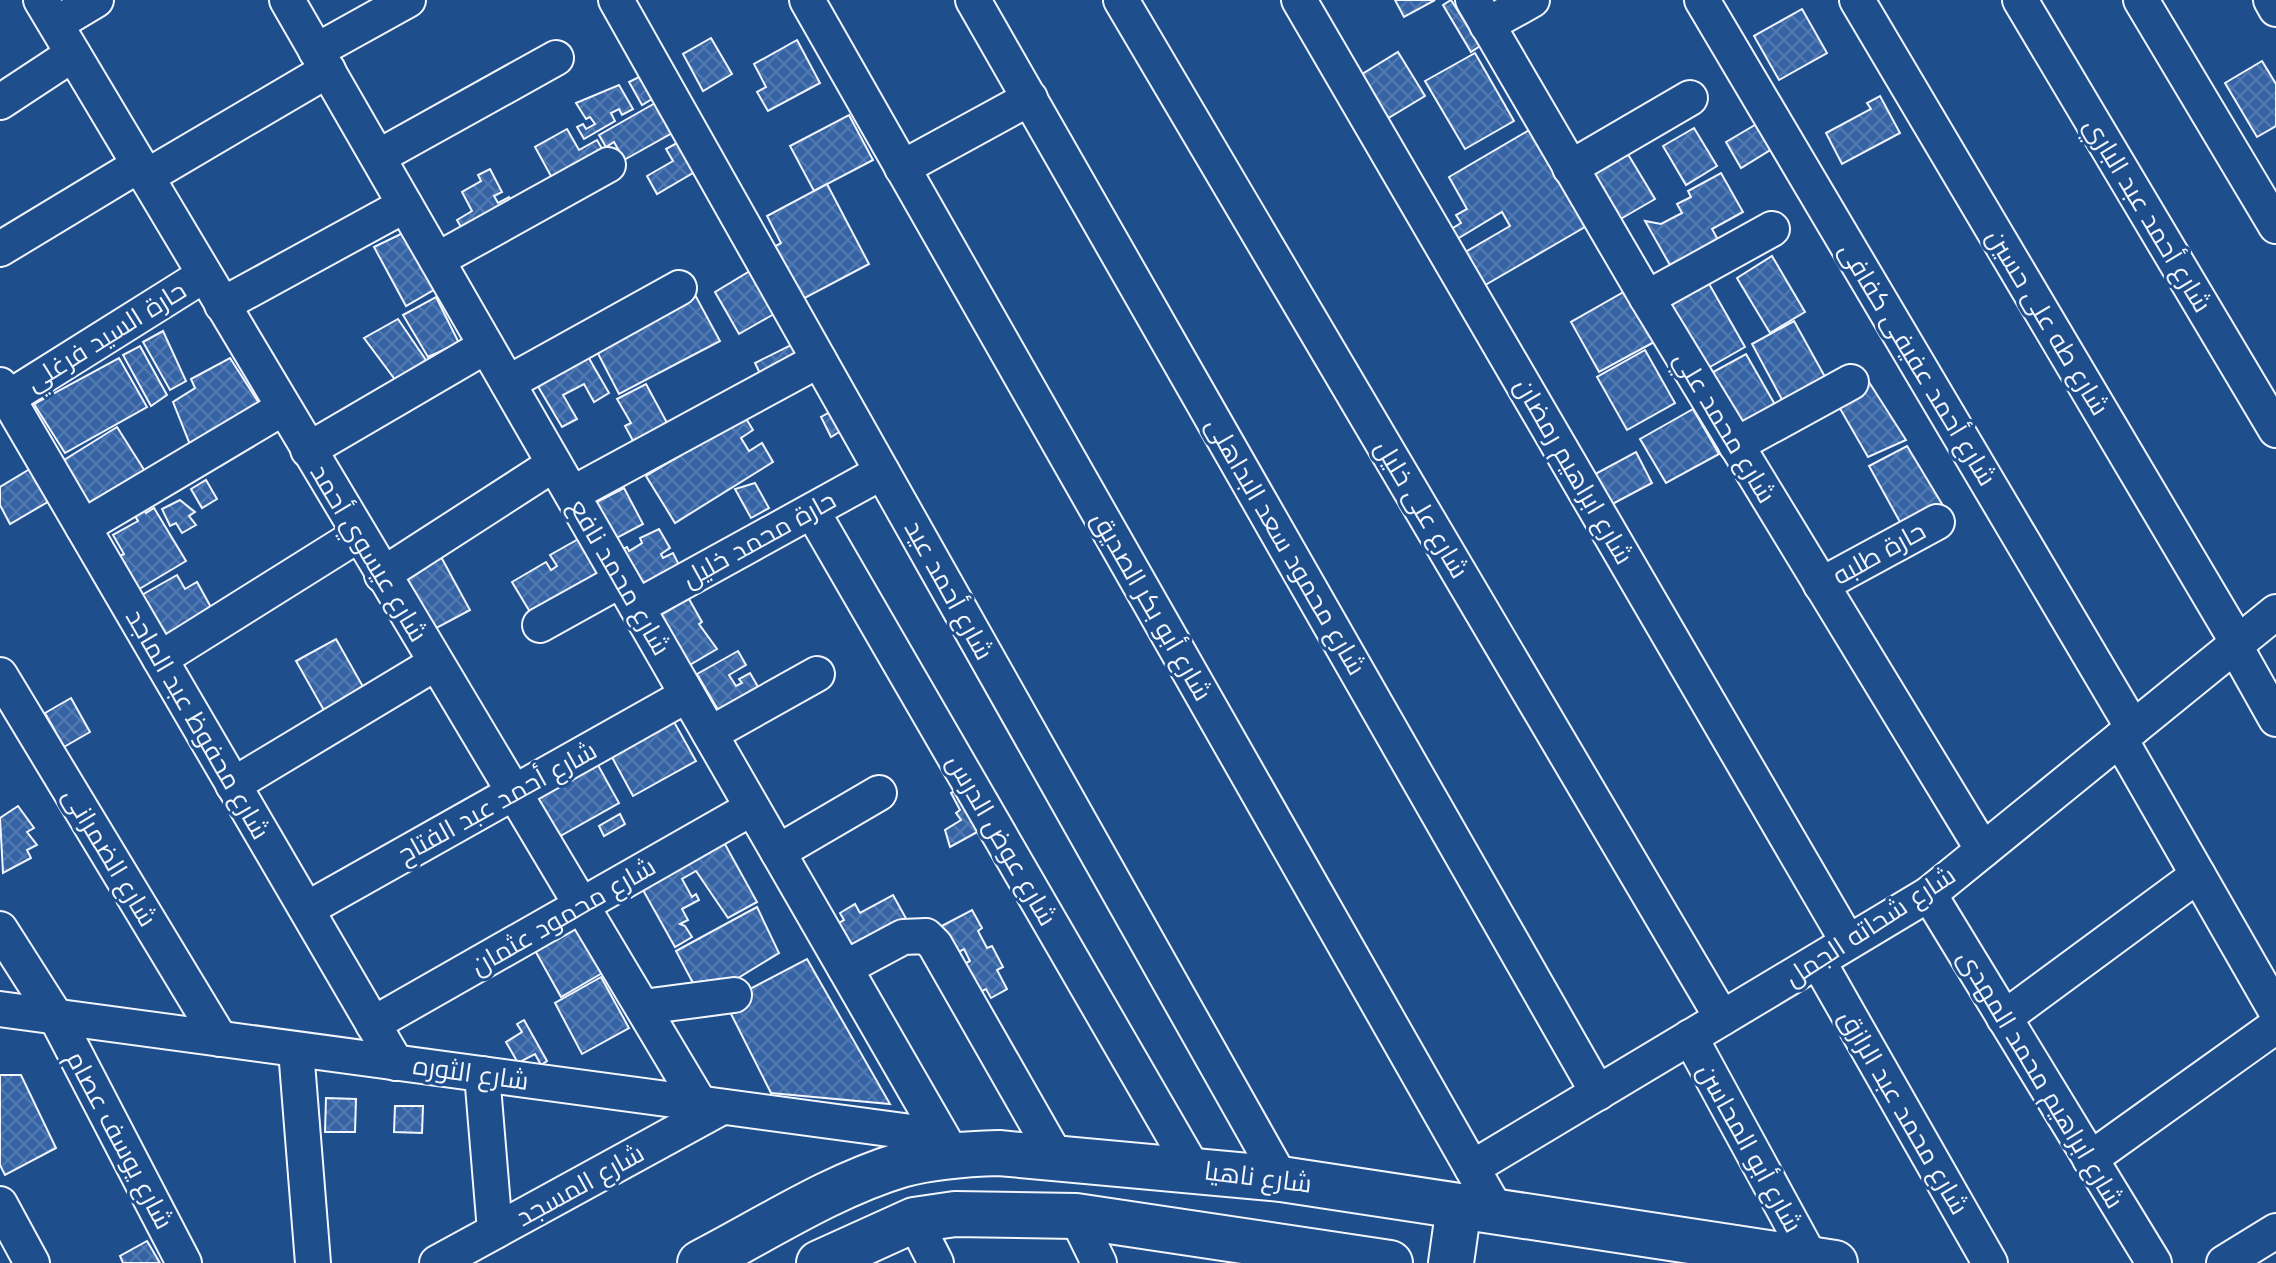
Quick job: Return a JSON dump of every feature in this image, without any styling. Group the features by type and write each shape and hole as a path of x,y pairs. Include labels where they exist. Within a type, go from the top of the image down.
{"main road":[{"name":"شارع ناهيا","path":"700,1263 863,1179 947,1145 1281,1179 1476,1195 1823,1261"},
{"path":"935,1217 947,1145"},
{"path":"1451,1263 1476,1195"},
{"path":"819,1263 935,1217 1076,1216 1296,1256 1390,1263"}],"street":[{"path":"48,12 96,0"},
{"name":"شارع محمد نافع","path":"287,0 947,1145"},
{"path":"0,249 142,171 322,61 406,0"},
{"name":"شارع أحمد عيد","path":"616,0 1281,1179"},
{"name":"شارع أبو بكر الصديق","path":"807,0 1476,1195"},
{"name":"شارع محمود سعد البداهلى","path":"973,0 1598,1093"},
{"name":"شارع على خليل","path":"1121,0 1722,1018"},
{"name":"شارع ابراهيم رمضان","path":"1299,0 1848,942"},
{"path":"1480,12 1532,0"},
{"name":"شارع أحمد عفيفى كفافى","path":"1702,0 2127,734 2198,875 2276,1011"},
{"name":"شارع طه على حسين","path":"1857,0 2236,645 2276,719"},
{"name":"شارع أحمد عبد الباري","path":"2020,0 2276,430"},
{"path":"2141,0 2276,226"},
{"path":"2271,0 2276,9"},
{"name":"شارع عيسوي أحمد","path":"48,12 434,664 515,792 643,1007 711,1106"},
{"name":"شارع محمد علي","path":"1480,12 1647,298 1983,850"},
{"path":"0,102 73,54"},
{"path":"378,157 556,58"},
{"path":"902,168 1030,98"},
{"path":"1570,168 1690,98"},
{"path":"437,260 608,165"},
{"path":"222,305 405,205"},
{"path":"1647,298 1772,229"},
{"name":"حارة السيد فرغلي","path":"4,392 204,275"},
{"path":"508,383 679,288"},
{"path":"308,450 486,346"},
{"path":"572,494 819,360"},
{"path":"1736,445 1851,382"},
{"name":"شارع محفوظ عبد الماجد","path":"4,392 396,1063"},
{"path":"83,527 283,408"},
{"path":"382,575 554,464"},
{"name":"حارة محمد خليل","path":"540,625 629,594 812,511 882,472"},
{"name":"شارع عوض الدرس","path":"812,511 1193,1169"},
{"name":"حارة طلبه","path":"1821,585 1937,522"},
{"path":"160,659 358,535"},
{"name":"شارع شحاته الجمل","path":"1476,1195 1598,1093 1929,894 2276,612"},
{"path":"233,785 434,664"},
{"path":"710,734 817,674"},
{"name":"شارع الضمرانى","path":"0,675 220,1039"},
{"name":"شارع أحمد عبد الفتاح","path":"307,909 687,695"},
{"path":"778,852 879,793"},
{"name":"شارع محمود عثمان","path":"373,1024 752,808"},
{"path":"2004,1018 2198,875"},
{"name":"شارع ابراهيم محمد المهدى","path":"1929,894 2154,1263"},
{"name":"شارع يوسف عصام","path":"0,929 56,1017 184,1263"},
{"path":"845,968 903,937 926,936 935,945 1056,1157"},
{"name":"شارع محمد عبد الرازق","path":"1818,961 1990,1263"},
{"path":"643,1007 734,995"},
{"name":"شارع الثوره","path":"0,1009 711,1106 947,1145"},
{"path":"2090,1159 2276,1026"},
{"name":"شارع أبو المحاسن","path":"1690,1037 1823,1261"},
{"path":"296,1050 313,1263"},
{"path":"482,1074 495,1231"},
{"name":"شارع المسجد","path":"437,1263 711,1106"},
{"path":"0,1204 32,1263"},
{"path":"1076,1216 1099,1263"},
{"path":"935,1217 936,1263"},
{"path":"2224,1263 2276,1231"}],"building":[{"path":"1395,0 1435,0 1404,17"},
{"path":"1451,0 1480,46 1471,52 1443,5"},
{"path":"1802,9 1827,53 1779,80 1754,36"},
{"path":"711,38 732,74 703,91 683,54"},
{"path":"797,40 820,83 768,111 757,92 766,87 754,64"},
{"path":"1398,52 1425,96 1380,123 1354,79"},
{"path":"1475,53 1514,121 1465,149 1425,81"},
{"path":"2262,61 2276,84 2276,126 2257,137 2225,83"},
{"path":"645,74 657,96 642,105 629,82"},
{"path":"619,85 633,109 622,115 619,109 611,113 615,121 584,139 577,127 583,124 586,129 595,124 590,117 586,119 576,103"},
{"path":"1880,96 1900,133 1842,164 1826,133 1871,109 1867,103"},
{"path":"664,98 681,128 624,160 614,142 606,147 599,135"},
{"path":"849,115 873,160 814,191 790,146"},
{"path":"1765,119 1780,144 1741,168 1726,142"},
{"path":"1694,128 1717,166 1686,185 1663,146"},
{"path":"567,129 579,150 597,140 609,161 558,189 535,147"},
{"path":"1531,129 1585,227 1475,291 1455,258 1510,226 1502,212 1454,241 1448,231 1461,223 1456,215 1467,209 1449,177"},
{"path":"688,137 705,166 657,194 647,176 673,161 666,149"},
{"path":"1623,146 1655,199 1612,224 1581,170"},
{"path":"490,169 502,192 494,196 498,203 509,197 517,212 468,239 457,220 472,211 462,192 481,181 478,175"},
{"path":"1721,173 1743,212 1712,229 1722,247 1675,274 1645,221 1661,224 1682,213 1677,204 1691,197 1688,191"},
{"path":"827,184 869,264 801,300 774,247 781,243 767,216"},
{"path":"407,231 439,287 406,306 374,247"},
{"path":"1772,256 1805,312 1770,333 1737,278"},
{"path":"760,265 774,289 763,295 774,314 739,334 715,292"},
{"path":"1708,282 1745,347 1703,371 1666,307"},
{"path":"1627,290 1656,341 1599,372 1571,322"},
{"path":"694,293 720,341 619,394 594,346"},
{"path":"436,297 459,343 428,357 403,315"},
{"path":"398,319 430,366 399,385 364,338"},
{"path":"1794,321 1829,384 1786,407 1752,344"},
{"path":"163,331 186,381 170,390 143,342"},
{"path":"797,342 807,363 765,384 755,363"},
{"path":"140,346 167,395 151,406 123,355"},
{"path":"583,348 609,393 594,402 584,384 563,395 577,419 562,427 533,378"},
{"path":"1645,350 1675,403 1627,430 1597,377"},
{"path":"1746,354 1777,408 1737,430 1706,376"},
{"path":"119,358 147,407 65,453 34,404"},
{"path":"230,358 259,403 222,424 227,433 193,452 173,402 195,388 191,379"},
{"path":"1867,379 1906,440 1868,457 1838,405"},
{"path":"646,384 672,432 638,450 625,426 631,423 617,399"},
{"path":"839,407 849,426 831,437 821,417"},
{"path":"1693,409 1719,454 1666,483 1640,439"},
{"path":"745,417 753,430 741,438 749,451 762,443 773,462 675,523 646,476"},
{"path":"117,427 148,476 88,516 56,465"},
{"path":"1907,446 1945,509 1905,531 1869,466"},
{"path":"1636,452 1652,483 1603,509 1586,479"},
{"path":"38,464 58,496 10,524 0,505 0,487"},
{"path":"206,480 217,499 202,508 191,489"},
{"path":"755,483 769,508 751,518 735,489"},
{"path":"624,488 643,524 611,541 591,505"},
{"path":"180,500 195,512 189,516 196,525 182,533 176,523 170,526 162,509"},
{"path":"140,501 146,513 154,508 186,561 136,591 116,558 124,554 113,535 138,521 130,508"},
{"path":"659,529 670,548 661,554 663,558 673,553 685,577 638,604 610,555 627,547 629,551 642,543 640,538"},
{"path":"589,533 614,576 536,622 512,582 546,562 551,570 557,566 550,555"},
{"path":"440,555 470,610 429,632 399,577"},
{"path":"177,575 185,589 197,582 213,611 165,639 140,596"},
{"path":"689,599 702,622 699,624 717,649 688,666 650,621"},
{"path":"336,639 366,692 326,714 296,661"},
{"path":"738,651 746,665 729,675 736,686 742,683 739,679 750,673 761,692 721,715 697,674"},
{"path":"71,698 90,732 64,747 45,713"},
{"path":"669,713 696,761 633,796 607,748"},
{"path":"594,758 619,803 548,843 523,798"},
{"path":"967,784 990,825 950,847 945,830 961,820 956,813 960,810 951,793"},
{"path":"18,806 34,828 27,832 37,845 27,850 31,858 3,873 0,818"},
{"path":"620,814 625,824 604,836 599,826"},
{"path":"721,837 757,902 728,918 696,871 682,879 692,897 696,894 699,900 682,909 688,920 680,924 692,937 675,947 639,883"},
{"path":"893,895 908,922 850,954 835,925 844,920 840,913 855,904 860,913"},
{"path":"757,907 779,953 702,1000 676,951"},
{"path":"972,910 982,928 978,931 987,948 992,946 1003,967 997,970 1007,989 991,998 986,989 970,997 954,969 970,961 964,949 951,956 936,929"},
{"path":"576,923 604,972 561,997 533,947"},
{"path":"807,959 890,1104 771,1093 725,1002"},
{"path":"601,977 629,1028 582,1054 555,1003"},
{"path":"524,1020 547,1061 541,1065 535,1054 518,1063 506,1042 522,1032 517,1024"},
{"path":"0,1075 21,1075 56,1148 5,1175 0,1165"},
{"path":"326,1098 356,1099 355,1132 325,1132"},
{"path":"395,1106 423,1106 422,1133 394,1132"},
{"path":"147,1241 160,1263 123,1263 120,1256"}]}
